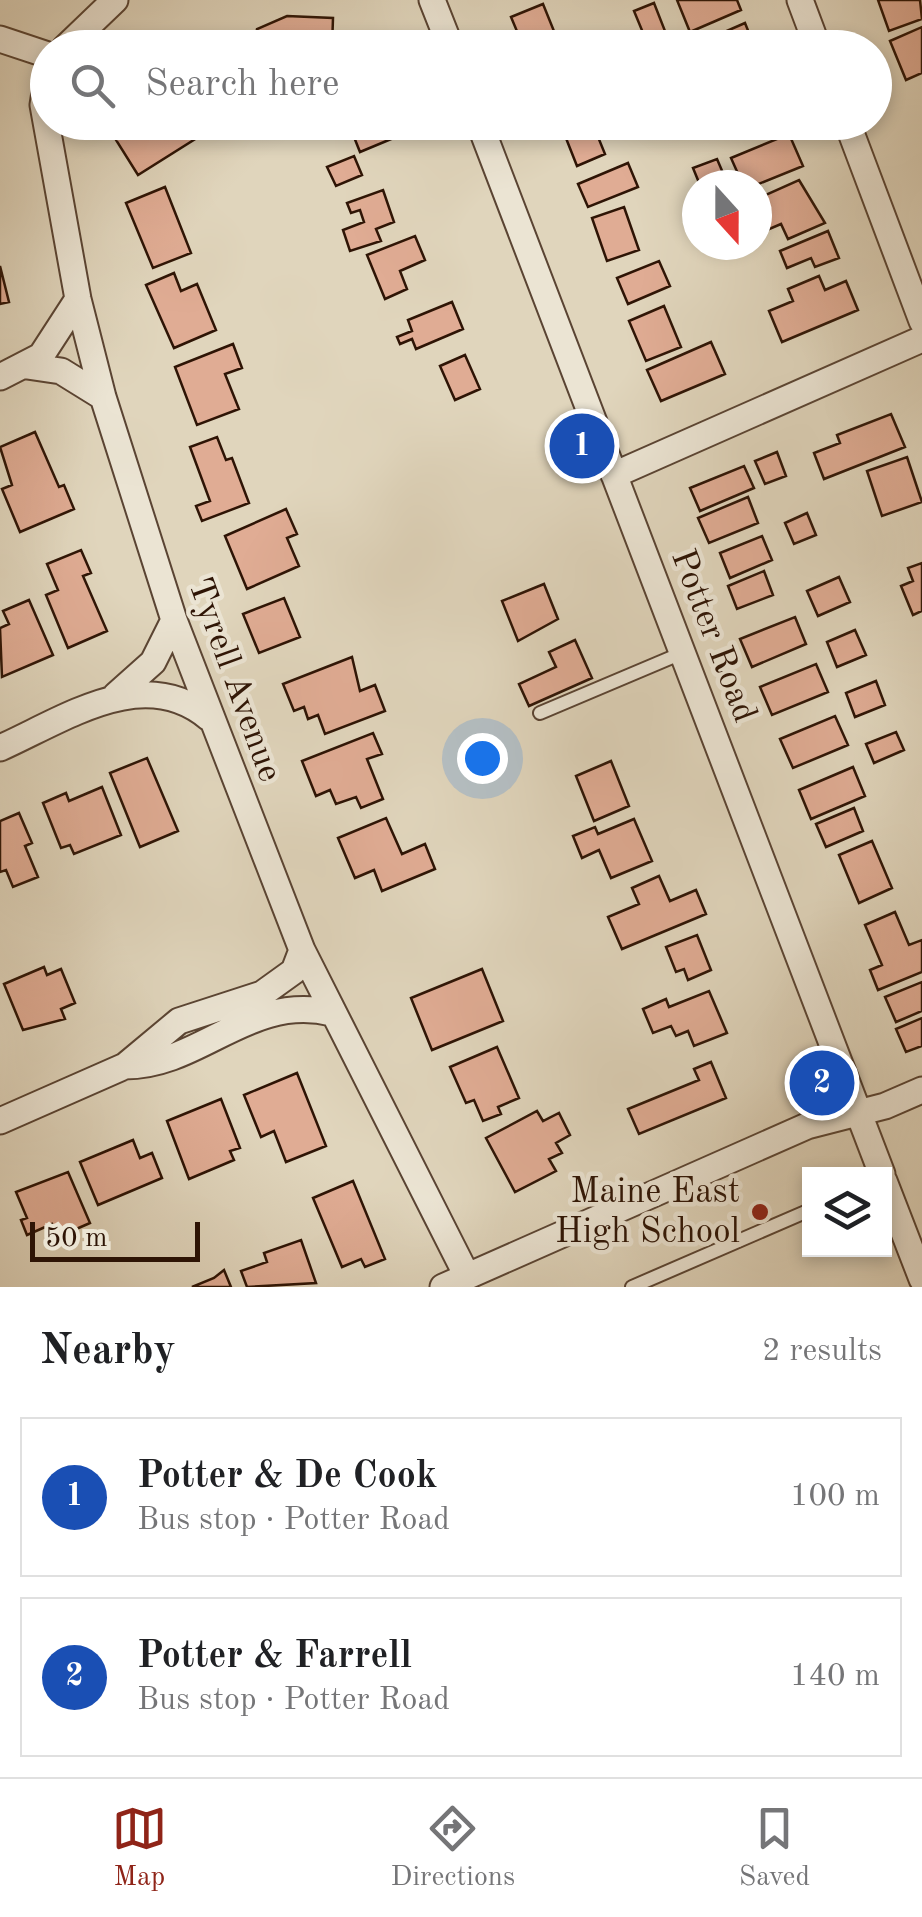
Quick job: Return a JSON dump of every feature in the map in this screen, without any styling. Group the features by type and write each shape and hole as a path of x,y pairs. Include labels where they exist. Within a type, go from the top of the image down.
{"street":[{"path":"84,30 115,0"},
{"path":"432,0 443,30"},
{"path":"800,0 811,30"},
{"path":"0,39 30,50"},
{"name":"Tyrell Avenue","path":"50,140 78,299 103,397 174,620 302,950 455,1282"},
{"name":"Potter Road","path":"486,140 879,1167"},
{"path":"854,140 922,322"},
{"path":"0,377 27,366 55,340 78,299"},
{"path":"614,475 922,339"},
{"path":"27,366 61,371 103,397"},
{"path":"98,704 140,677 164,644 174,620"},
{"path":"0,748 130,693 161,693 192,704 209,718"},
{"path":"0,1121 125,1066 179,1021 262,994 284,982 302,950"},
{"path":"125,1066 150,1063 272,1010 309,1008 332,1013"},
{"path":"455,1282 807,1126 922,1090"},
{"name":"Potter Road","path":"892,1201 922,1279"}],"lane":[{"path":"540,713 682,653"},
{"path":"632,1287 802,1213"}],"building":[{"path":"677,0 737,0 741,10 689,30"},
{"path":"878,0 920,0 922,19 889,30"},
{"path":"654,3 665,30 642,30 634,11"},
{"path":"543,4 554,30 516,30 511,17"},
{"path":"287,16 333,18 333,30 257,29"},
{"path":"745,23 748,30 729,30"},
{"path":"922,27 922,73 906,80 892,40"},
{"path":"116,140 194,140 138,175"},
{"path":"355,140 389,140 360,152"},
{"path":"567,140 599,140 605,154 577,166"},
{"path":"774,140 792,140 803,166 772,179 772,170 736,170 731,158"},
{"path":"354,156 362,175 336,186 327,167"},
{"path":"717,159 722,170 694,170"},
{"path":"628,163 638,187 588,207 578,184"},
{"path":"799,180 825,223 788,239 781,224 772,228 772,192"},
{"path":"165,187 191,253 153,268 126,203"},
{"path":"383,190 394,222 376,229 381,241 350,251 343,230 364,222 360,210 351,213 347,203"},
{"path":"624,207 639,250 607,261 592,218"},
{"path":"828,231 839,258 815,267 811,258 787,268 780,251"},
{"path":"415,236 425,260 400,271 407,289 385,299 367,255"},
{"path":"659,261 670,286 628,304 617,278"},
{"path":"0,266 9,302 0,304"},
{"path":"174,273 181,291 197,284 216,330 174,348 146,285"},
{"path":"819,276 825,290 846,281 858,310 782,342 769,311 793,301 788,289"},
{"path":"452,302 463,329 416,349 412,339 400,344 397,337 412,331 408,320"},
{"path":"664,306 681,347 646,361 629,321"},
{"path":"711,342 725,374 661,401 647,370"},
{"path":"233,344 242,368 225,374 239,409 197,425 175,367"},
{"path":"465,355 480,389 455,400 440,366"},
{"path":"891,414 905,447 824,479 814,453 840,443 837,435"},
{"path":"35,432 59,487 64,485 74,509 20,532 2,489 12,485 0,447"},
{"path":"217,437 226,460 232,458 249,503 202,521 196,506 210,501 190,447"},
{"path":"777,452 786,476 765,484 755,461"},
{"path":"907,457 922,502 882,516 867,471"},
{"path":"744,466 754,488 700,511 690,488"},
{"path":"748,497 758,523 709,543 698,518"},
{"path":"286,509 297,534 287,538 299,566 247,589 225,536"},
{"path":"807,513 816,535 794,544 785,523"},
{"path":"762,536 772,560 730,578 720,553"},
{"path":"81,550 91,573 83,576 107,631 68,648 46,595 58,590 47,564"},
{"path":"922,563 922,611 913,615 901,586 913,581 908,568"},
{"path":"764,571 773,595 737,609 728,586"},
{"path":"839,577 850,602 818,616 807,591"},
{"path":"544,584 558,619 518,641 502,601"},
{"path":"284,598 300,637 259,653 243,614"},
{"path":"29,600 53,655 2,677 0,628 9,624 3,611"},
{"path":"795,617 806,644 752,667 740,639"},
{"path":"855,630 866,655 837,667 827,642"},
{"path":"575,640 592,678 529,706 519,684 556,667 549,652"},
{"path":"352,657 360,691 375,685 385,711 325,734 318,715 308,719 304,707 294,711 283,684"},
{"path":"816,664 828,692 772,715 760,687"},
{"path":"876,681 885,705 855,717 846,693"},
{"path":"835,716 848,745 793,768 780,739"},
{"path":"896,732 904,750 874,763 866,744"},
{"path":"373,733 382,754 367,759 383,799 361,808 356,797 336,804 330,790 316,796 302,761"},
{"path":"147,758 178,831 140,847 110,773"},
{"path":"611,761 629,806 594,821 576,776"},
{"path":"853,767 865,796 811,819 799,790"},
{"path":"102,787 121,835 74,854 70,845 61,848 43,803 66,793 69,801"},
{"path":"854,808 863,831 826,847 816,824"},
{"path":"19,813 32,843 25,846 38,877 13,887 6,870 0,872 0,821"},
{"path":"386,818 402,854 425,844 435,869 382,891 374,870 355,878 338,838"},
{"path":"634,819 652,861 611,878 599,850 582,858 573,836 595,827 598,834"},
{"path":"872,841 892,888 859,903 839,855"},
{"path":"659,876 670,901 696,890 706,914 622,949 608,917 639,904 632,888"},
{"path":"895,912 909,945 922,940 922,972 878,990 870,970 882,965 865,925"},
{"path":"697,935 711,970 688,980 684,969 676,972 666,947"},
{"path":"44,967 47,975 61,969 75,1003 61,1009 65,1019 23,1030 4,984"},
{"path":"482,969 503,1021 432,1050 411,998"},
{"path":"922,982 922,1011 896,1022 885,997"},
{"path":"709,991 727,1033 694,1046 688,1031 676,1036 671,1026 653,1033 643,1009 666,999 669,1007"},
{"path":"922,1018 922,1046 906,1052 896,1029"},
{"path":"497,1047 519,1098 498,1107 501,1114 483,1121 474,1100 466,1103 450,1067"},
{"path":"711,1062 726,1098 639,1134 628,1109 699,1080 694,1069"},
{"path":"297,1073 326,1146 286,1162 274,1131 261,1137 244,1095"},
{"path":"221,1099 240,1148 230,1151 234,1160 189,1179 167,1121"},
{"path":"537,1111 543,1121 559,1113 570,1135 556,1143 562,1153 549,1159 556,1171 515,1192 486,1138"},
{"path":"133,1140 140,1158 152,1153 162,1178 98,1205 80,1162"},
{"path":"68,1172 90,1223 58,1237 52,1224 27,1235 21,1220 27,1218 16,1192"},
{"path":"353,1181 385,1259 365,1267 361,1259 342,1267 313,1198"},
{"path":"301,1240 316,1283 247,1287 241,1271 267,1262 264,1253"},
{"path":"224,1270 231,1287 192,1287 214,1278"}],"place":[{"name":"Potter & De Cook","path":"582,446"},
{"name":"Potter & Farrell","path":"822,1083"},
{"name":"Maine East High School","path":"760,1212"}]}
